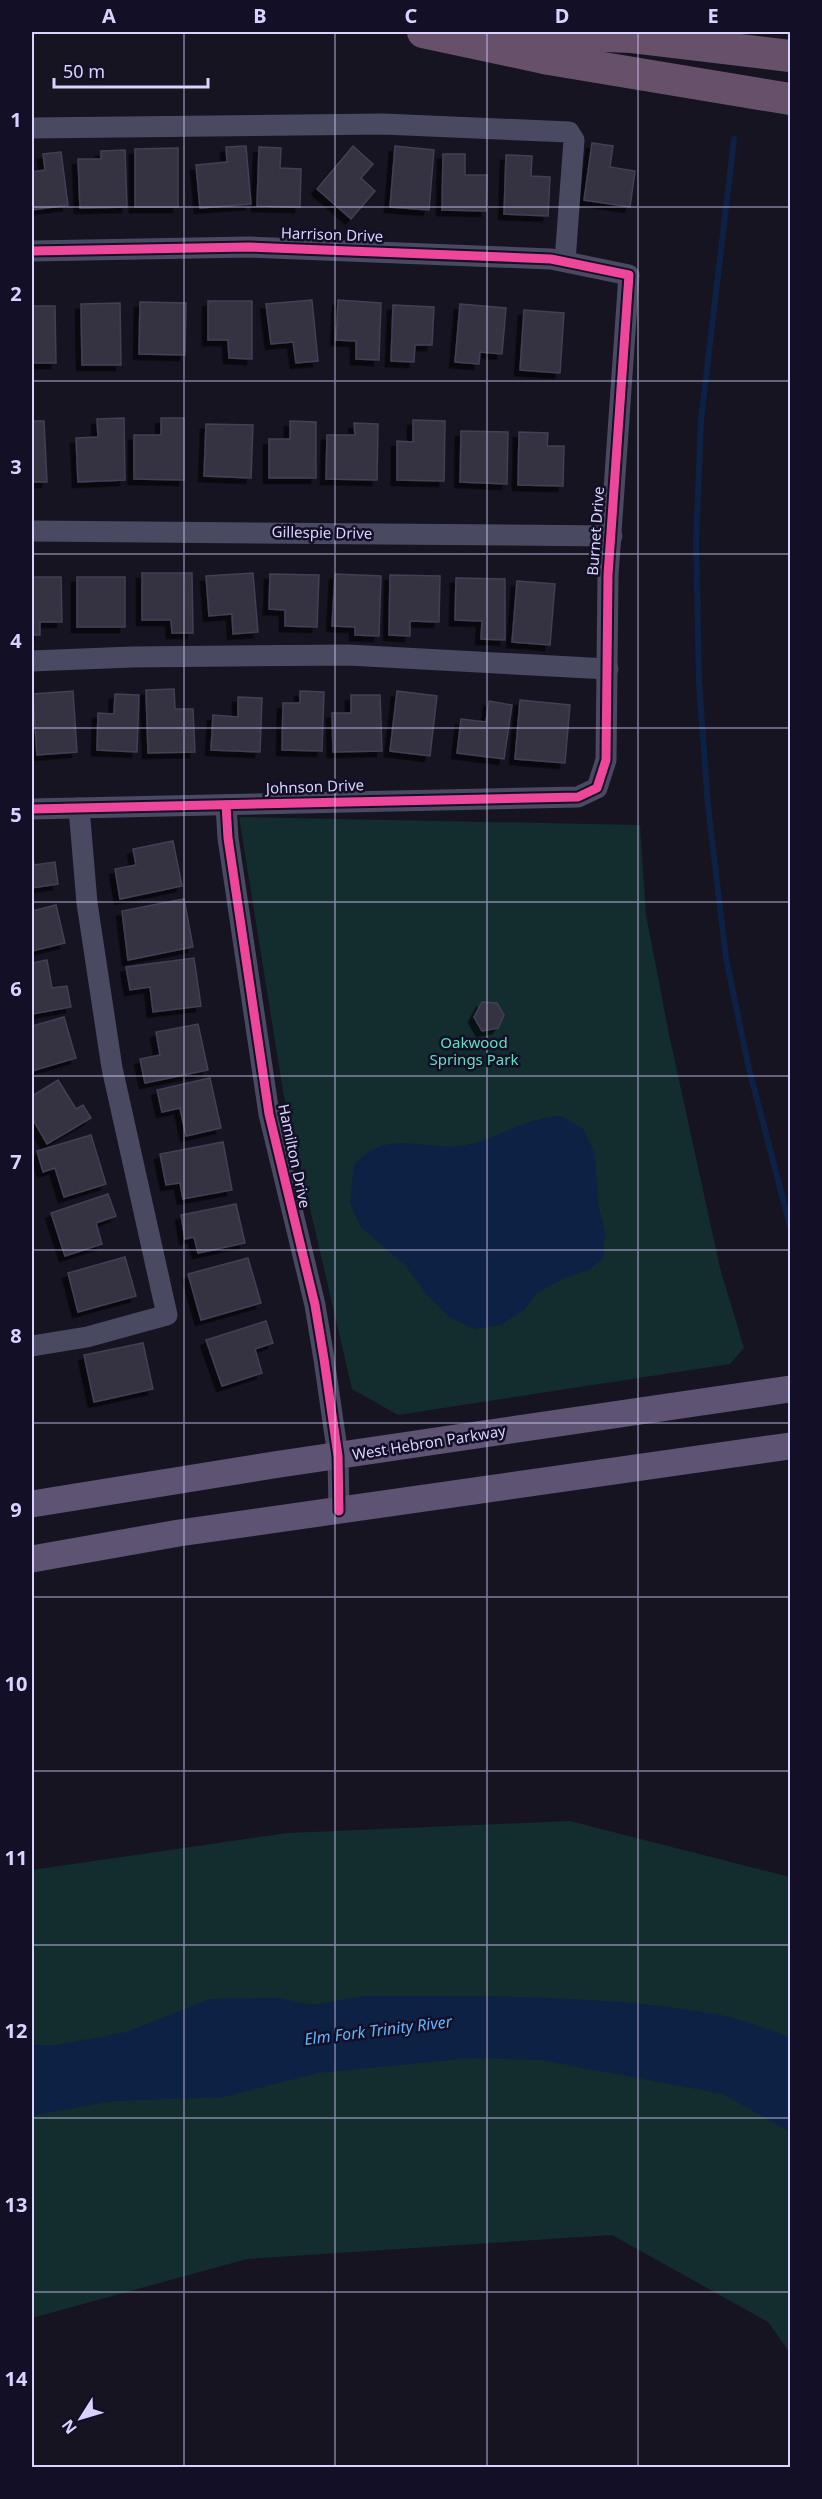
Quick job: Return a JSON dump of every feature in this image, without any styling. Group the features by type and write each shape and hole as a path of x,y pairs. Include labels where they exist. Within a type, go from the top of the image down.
{"highway":[{"path":"423,32 549,59 790,99"},
{"path":"499,32 632,37 790,56"}],"main road":[{"name":"West Hebron Parkway","path":"32,1504 790,1389"},
{"path":"32,1559 179,1533 790,1446"}],"street":[{"path":"32,128 383,124 569,132 574,140 565,261"},
{"name":"Harrison Drive","path":"32,250 249,247 551,258 629,275"},
{"name":"Burnet Drive","path":"597,788 606,760 608,575 629,275"},
{"name":"Gillespie Drive","path":"32,531 612,536"},
{"path":"32,661 132,657 348,655 608,669"},
{"name":"Johnson Drive","path":"32,809 578,797 597,788"},
{"name":"Hamilton Drive","path":"226,805 228,838 269,1114 315,1305 338,1456 339,1511"},
{"path":"32,1346 87,1337 167,1315 112,1068 87,903 80,808"}],"green space":[{"name":"Oakwood Springs Park","path":"239,817 640,825 646,915 669,1034 720,1268 744,1348 730,1364 398,1415 352,1389 284,1097"},
{"path":"570,1821 790,1877 790,2353 768,2322 612,2235 247,2259 32,2318 32,1870 287,1833"}],"water":[{"path":"561,1116 583,1129 595,1154 598,1204 605,1232 603,1259 589,1270 564,1278 537,1293 525,1309 503,1324 475,1329 449,1317 427,1295 406,1266 361,1227 350,1203 354,1165 369,1152 382,1146 404,1143 448,1146 472,1144 520,1125"},
{"name":"Elm Fork Trinity River","path":"363,1996 495,1996 628,2003 672,2007 751,2023 785,2035 790,2039 790,2132 723,2094 541,2060 471,2058 318,2073 223,2097 113,2101 32,2115 32,2045 56,2045 127,2032 210,1999 277,1998 315,2005"}],"building":[{"path":"592,143 613,146 610,167 635,171 630,207 584,200"},
{"path":"246,146 251,204 200,208 196,165 227,162 226,147"},
{"path":"353,146 373,164 361,178 375,191 351,219 317,189"},
{"path":"395,146 434,150 429,210 390,207"},
{"path":"259,147 281,148 280,168 301,169 300,207 257,206"},
{"path":"178,148 178,207 135,207 135,149"},
{"path":"125,150 127,207 80,208 78,159 101,159 101,151"},
{"path":"61,152 68,205 32,210 32,172 45,170 43,154"},
{"path":"443,154 465,154 465,175 487,175 486,211 442,210"},
{"path":"506,155 532,156 531,176 550,177 548,216 504,214"},
{"path":"312,300 318,361 296,363 293,342 271,344 266,304"},
{"path":"338,300 381,303 379,360 356,359 356,341 336,340"},
{"path":"208,301 252,301 252,359 229,358 228,340 208,340"},
{"path":"140,302 186,303 185,355 139,354"},
{"path":"120,303 121,365 82,365 81,304"},
{"path":"460,304 506,308 502,354 480,352 479,364 455,362"},
{"path":"393,305 434,307 432,345 415,345 414,362 391,361"},
{"path":"32,306 55,306 56,363 32,363"},
{"path":"524,310 564,313 560,373 520,370"},
{"path":"124,418 125,480 78,482 76,438 98,437 97,419"},
{"path":"161,418 184,418 184,480 134,479 134,435 161,435"},
{"path":"413,420 445,421 444,481 397,480 397,441 413,442"},
{"path":"32,421 44,421 47,482 32,482"},
{"path":"290,421 316,422 316,478 269,478 269,439 290,439"},
{"path":"354,423 378,424 377,480 326,479 327,435 355,435"},
{"path":"206,424 253,425 251,478 204,476"},
{"path":"461,431 508,432 507,484 460,482"},
{"path":"519,432 548,433 547,446 564,446 563,486 518,485"},
{"path":"142,573 192,573 193,633 172,633 171,620 142,620"},
{"path":"253,573 258,632 233,634 232,614 209,616 206,576"},
{"path":"270,574 319,575 317,627 285,626 285,610 269,609"},
{"path":"335,574 381,576 379,636 355,635 355,627 332,626"},
{"path":"390,575 440,576 439,622 410,621 410,636 389,635"},
{"path":"32,577 61,577 62,622 40,622 40,635 32,635"},
{"path":"77,577 125,577 125,627 77,627"},
{"path":"456,578 505,579 505,640 481,639 482,621 455,620"},
{"path":"517,581 555,584 550,645 512,642"},
{"path":"174,689 175,709 193,709 195,752 148,753 146,690"},
{"path":"73,691 77,752 37,755 33,694"},
{"path":"300,691 324,692 322,751 282,750 283,703 300,703"},
{"path":"397,691 437,696 430,756 390,751"},
{"path":"115,694 139,695 137,752 97,750 98,713 114,714"},
{"path":"351,695 380,695 382,751 333,752 332,713 351,713"},
{"path":"238,697 262,698 260,752 211,750 213,715 238,717"},
{"path":"520,700 570,705 565,763 515,759"},
{"path":"489,701 512,705 504,759 457,753 461,719 486,722"},
{"path":"173,841 182,886 120,899 115,869 136,865 133,849"},
{"path":"32,848 34,865 55,862 58,884 32,888"},
{"path":"184,899 193,947 128,960 122,911"},
{"path":"56,905 65,943 32,951 32,911"},
{"path":"194,958 201,1006 153,1012 150,987 130,990 126,967"},
{"path":"47,960 52,988 67,986 71,1007 32,1014 32,963"},
{"path":"482,1002 497,1003 504,1015 498,1028 482,1031 474,1017"},
{"path":"64,1017 76,1058 32,1071 32,1026"},
{"path":"198,1024 208,1070 145,1083 140,1059 160,1055 156,1032"},
{"path":"210,1078 221,1128 186,1136 180,1108 162,1112 157,1090"},
{"path":"58,1080 76,1109 83,1105 91,1118 47,1144 32,1118 32,1096"},
{"path":"91,1135 106,1184 64,1197 55,1168 43,1172 37,1151"},
{"path":"223,1142 232,1190 183,1199 180,1183 166,1185 160,1154"},
{"path":"108,1194 116,1216 96,1223 102,1244 65,1256 51,1213"},
{"path":"236,1204 245,1243 198,1253 194,1237 185,1239 181,1215"},
{"path":"125,1257 136,1296 78,1312 68,1273"},
{"path":"248,1258 261,1303 201,1320 188,1274"},
{"path":"266,1321 273,1343 255,1349 262,1373 222,1386 206,1340"},
{"path":"143,1343 153,1389 94,1402 84,1355"}],"waterway":[{"path":"734,139 701,420 696,543 699,682 708,806 726,958 749,1069 790,1226"}],"cycle path":[{"path":"32,251 249,247 551,259 629,275 608,575 606,760 597,788 578,797 32,809"},
{"path":"226,805 228,838 269,1114 315,1305 324,1359 338,1456 339,1511"}]}
